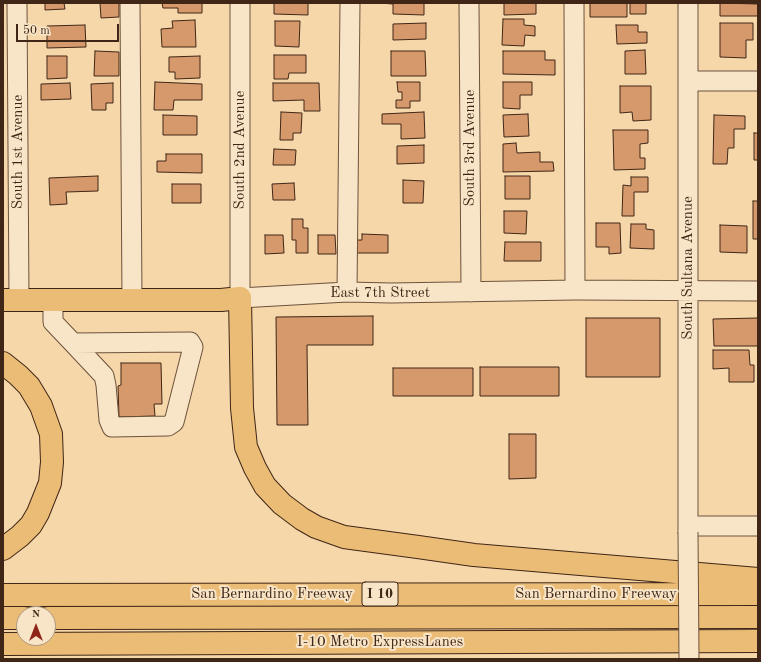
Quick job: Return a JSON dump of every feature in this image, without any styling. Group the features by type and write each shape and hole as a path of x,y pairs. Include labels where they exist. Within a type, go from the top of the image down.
{"main road":[{"name":"East 7th Street","path":"11,300 132,301 221,300 240,298"},
{"path":"240,298 242,408 246,447 255,468 266,486 282,504 302,519 316,527 344,537 497,557 758,579"},
{"path":"3,363 29,386 41,406 51,434 52,462 50,483 38,513 31,525 3,549"},
{"name":"San Bernardino Freeway","path":"3,595 758,594"},
{"name":"I-10 Metro ExpressLanes","path":"56,618 758,617"},
{"path":"3,618 16,618"},
{"name":"I-10 Metro ExpressLanes","path":"3,644 758,641"}],"street":[{"name":"South 1st Avenue","path":"11,300 10,63 17,3"},
{"path":"130,3 132,301"},
{"name":"South 2nd Avenue","path":"240,3 240,298"},
{"path":"347,292 350,3"},
{"name":"South 3rd Avenue","path":"469,3 471,292"},
{"path":"574,3 575,290"},
{"name":"South Sultana Avenue","path":"688,3 689,659"},
{"path":"688,81 758,81"},
{"name":"East 7th Street","path":"240,298 347,292 575,290 758,291"},
{"path":"53,301 54,322 73,343 104,376 109,420 112,427 168,426 174,422 194,347 190,342 73,343"},
{"path":"688,529 758,526"}],"building":[{"path":"45,3 64,3 65,9 45,10"},
{"path":"100,3 119,3 119,17 101,18"},
{"path":"162,3 202,3 202,13 178,13 178,8 163,8"},
{"path":"274,3 308,3 308,15 274,14"},
{"path":"379,3 424,3 424,15 393,14 393,4"},
{"path":"504,3 536,3 536,14 504,15"},
{"path":"590,3 627,3 627,17 590,17"},
{"path":"630,3 646,3 646,14 630,14"},
{"path":"720,3 758,4 758,16 720,16"},
{"path":"503,19 524,19 524,25 535,26 535,36 525,35 524,46 502,45"},
{"path":"195,20 196,47 162,47 161,29 173,28 172,21"},
{"path":"275,21 300,21 299,47 275,46"},
{"path":"426,23 426,39 393,40 393,24"},
{"path":"720,23 753,23 753,40 746,40 746,58 720,57"},
{"path":"85,25 86,47 47,48 47,26"},
{"path":"616,25 638,25 638,32 647,32 647,43 617,44"},
{"path":"645,50 646,74 625,74 625,51"},
{"path":"95,51 119,52 119,76 94,76"},
{"path":"391,51 425,51 426,76 391,76"},
{"path":"503,51 545,51 545,60 555,60 555,75 503,74"},
{"path":"274,55 306,55 306,73 289,73 288,79 274,79"},
{"path":"47,56 67,56 67,78 47,79"},
{"path":"200,56 200,78 175,79 175,72 169,72 169,57"},
{"path":"155,82 202,84 202,100 174,100 173,110 154,110"},
{"path":"397,82 420,82 420,101 410,101 410,108 396,108 396,100 402,100 402,92 398,92"},
{"path":"503,82 532,82 532,95 520,95 520,109 503,108"},
{"path":"70,83 71,99 41,100 41,84"},
{"path":"113,83 113,103 106,103 106,110 92,110 91,84"},
{"path":"273,83 319,83 320,111 304,111 304,100 273,101"},
{"path":"620,86 651,86 651,120 633,121 632,112 620,113"},
{"path":"281,112 302,113 301,133 293,133 293,140 280,140"},
{"path":"424,112 425,138 401,139 401,124 382,124 382,114"},
{"path":"528,114 529,136 504,137 503,115"},
{"path":"163,115 197,116 197,135 163,135"},
{"path":"714,115 745,116 745,129 734,129 734,148 728,148 727,164 713,164"},
{"path":"613,130 648,130 648,143 640,144 640,158 645,158 645,169 614,170"},
{"path":"754,133 758,133 758,160 754,160"},
{"path":"516,143 517,153 540,152 540,162 553,162 554,171 503,172 503,144"},
{"path":"424,145 424,163 397,164 397,146"},
{"path":"274,149 296,150 295,165 273,165"},
{"path":"166,154 202,154 202,173 157,172 157,161 166,161"},
{"path":"98,176 98,191 66,192 67,204 50,205 49,178"},
{"path":"505,176 530,176 530,199 505,199"},
{"path":"631,177 648,177 648,192 634,192 634,216 622,216 623,185 631,186"},
{"path":"403,180 424,181 423,203 403,203"},
{"path":"294,183 295,200 273,200 272,184"},
{"path":"172,184 201,184 201,203 172,203"},
{"path":"753,201 758,201 758,239 753,239"},
{"path":"504,211 527,211 526,234 504,233"},
{"path":"292,219 303,219 303,228 308,228 308,253 296,253 296,240 292,240"},
{"path":"596,223 620,223 621,253 609,254 609,247 596,247"},
{"path":"631,224 646,224 646,229 654,230 654,249 630,248"},
{"path":"720,225 747,226 747,253 720,252"},
{"path":"362,234 388,235 388,253 354,253 355,240 362,240"},
{"path":"265,235 283,235 284,253 265,254"},
{"path":"318,235 335,235 336,254 318,254"},
{"path":"505,242 541,242 541,261 504,261"},
{"path":"373,316 373,345 307,345 308,425 277,425 276,317"},
{"path":"586,318 660,318 660,377 586,377"},
{"path":"758,318 758,346 714,346 713,319"},
{"path":"713,350 749,350 750,365 754,365 754,382 729,382 729,368 713,369"},
{"path":"121,363 161,363 162,404 154,404 155,416 119,417 118,386 121,385"},
{"path":"480,367 559,367 559,396 480,396"},
{"path":"393,368 473,368 473,396 393,396"},
{"path":"509,434 536,434 536,478 509,479"}]}
